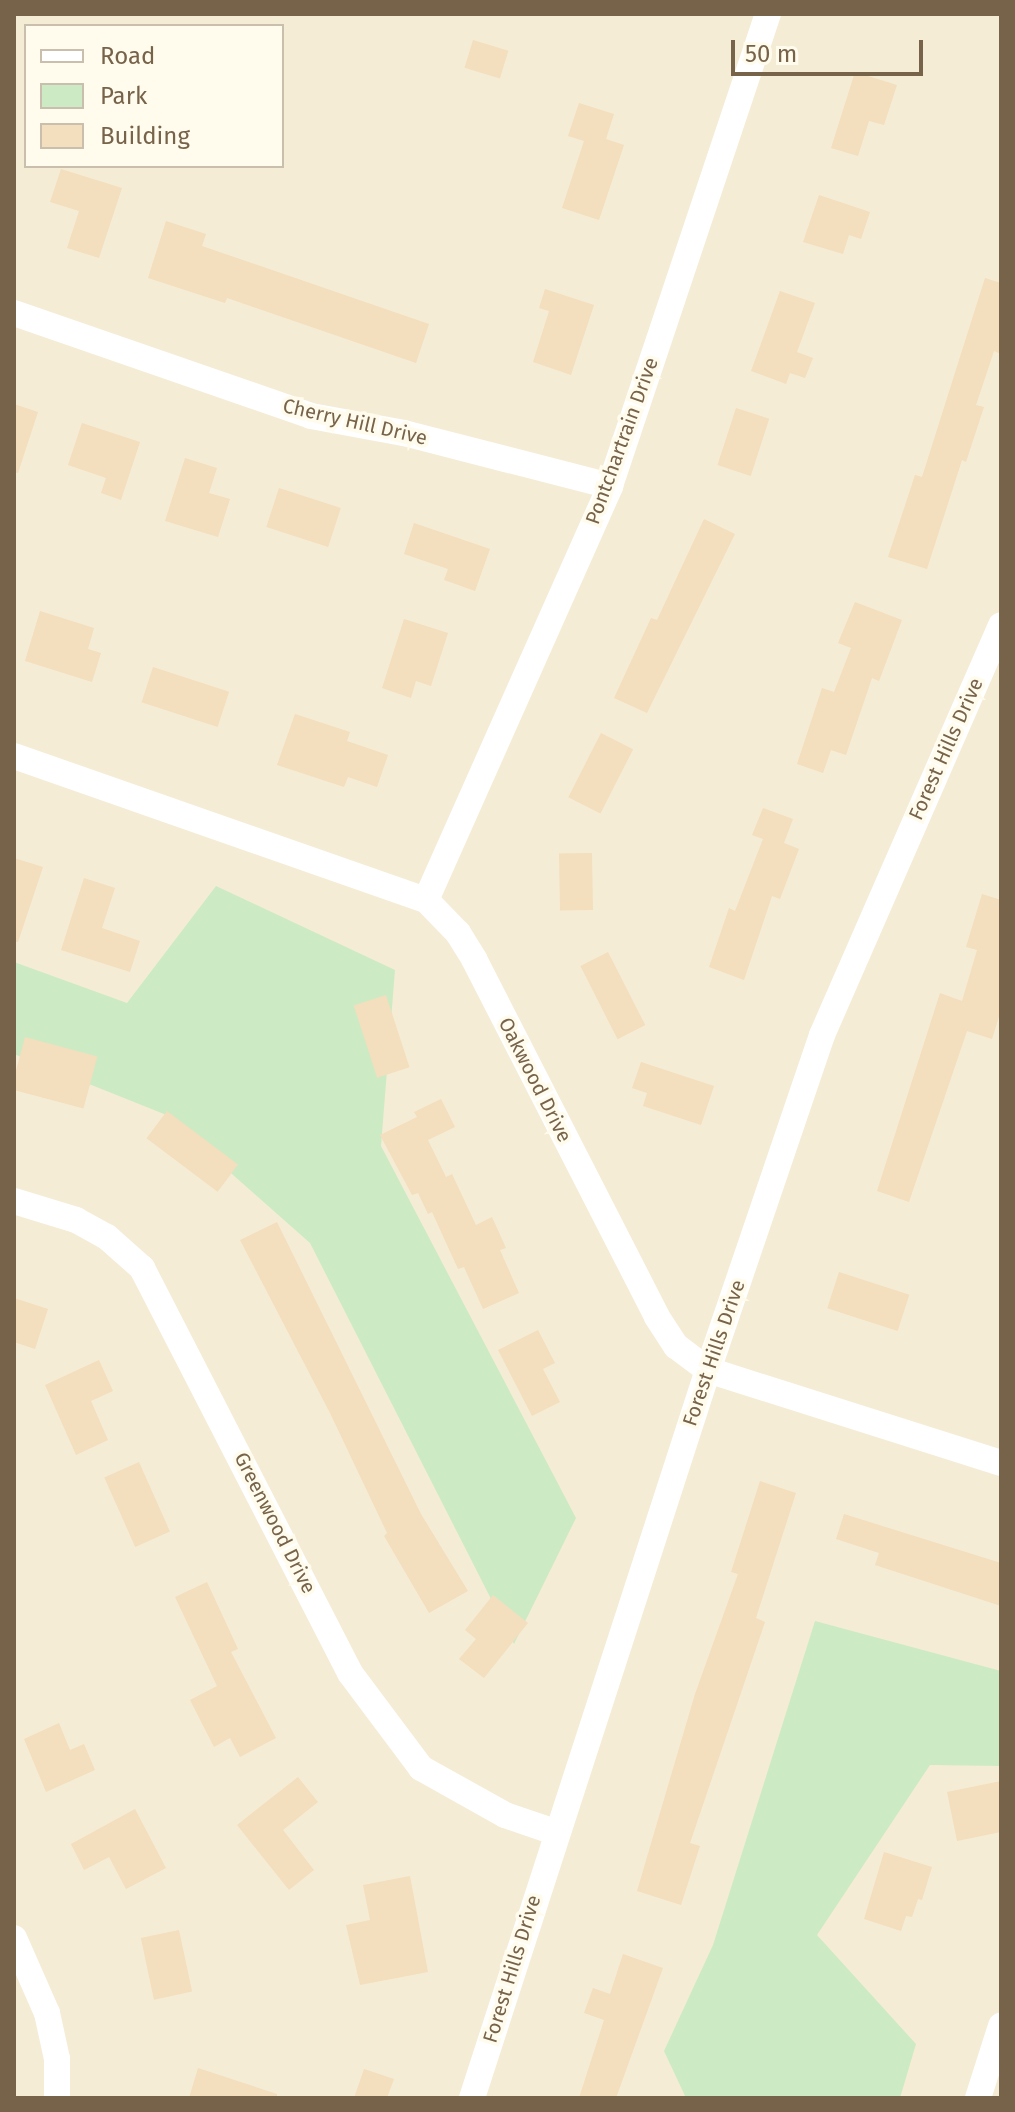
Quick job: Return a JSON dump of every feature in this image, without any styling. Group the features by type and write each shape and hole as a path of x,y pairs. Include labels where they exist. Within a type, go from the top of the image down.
{"street":[{"name":"Pontchartrain Drive","path":"426,900 610,486 768,14"},
{"name":"Cherry Hill Drive","path":"14,313 311,416 404,433 610,486"},
{"name":"Forest Hills Drive","path":"472,2098 555,1832 822,1035 1001,625"},
{"name":"Oakwood Drive","path":"14,756 426,900 458,933 474,959 657,1317 676,1346 708,1370 1001,1463"},
{"name":"Greenwood Drive","path":"14,1201 86,1225 107,1237 142,1268 350,1673 421,1768 505,1815 555,1832"},
{"path":"14,1938 47,2013 57,2059 57,2098"},
{"path":"978,2098 1001,2026"}],"shaded area":[{"path":"14,14 1001,14 1001,2098 14,2098"}],"green space":[{"path":"216,886 395,970 381,1146 576,1518 514,1644 310,1243 164,1114 14,1054 14,962 127,1003"},
{"path":"815,1621 1001,1671 1001,1766 930,1765 817,1935 916,2044 900,2098 686,2098 664,2051 713,1945"}],"building":[{"path":"473,40 508,51 500,79 465,68"},
{"path":"855,72 897,85 884,125 869,121 858,156 831,148"},
{"path":"579,103 614,114 606,139 624,145 599,220 562,208 584,141 568,136"},
{"path":"61,169 122,188 99,258 67,248 79,211 50,202"},
{"path":"819,195 870,212 861,239 849,235 843,254 803,242"},
{"path":"166,221 206,234 202,246 429,324 416,363 227,298 225,303 148,278"},
{"path":"985,278 1001,283 1001,354 994,351 976,405 984,407 966,462 962,460 927,569 888,557 915,475 922,477"},
{"path":"545,289 594,305 571,375 533,362 549,311 539,308"},
{"path":"780,291 815,303 797,352 813,358 805,378 790,373 786,384 751,371"},
{"path":"14,404 38,412 18,473 14,472"},
{"path":"736,408 769,419 751,476 717,465"},
{"path":"82,423 140,442 121,500 101,493 106,478 68,465"},
{"path":"185,458 217,468 209,493 230,499 218,537 165,521"},
{"path":"279,488 341,508 328,547 266,527"},
{"path":"704,519 735,534 647,713 614,698 651,618 657,620"},
{"path":"414,523 490,549 475,591 444,580 448,569 404,554"},
{"path":"855,602 902,620 879,681 872,678 846,755 831,750 823,773 797,764 822,688 834,692 851,648 838,643"},
{"path":"40,611 94,628 88,649 101,653 92,682 25,661"},
{"path":"404,619 448,633 431,686 416,681 411,698 382,688"},
{"path":"153,667 229,692 218,727 142,702"},
{"path":"295,714 350,732 347,741 388,755 377,787 348,777 344,787 277,765"},
{"path":"601,733 633,749 600,813 568,797"},
{"path":"763,808 793,819 784,843 799,849 780,899 772,896 744,980 709,967 729,908 735,911 763,839 752,835"},
{"path":"592,853 593,910 560,911 559,854"},
{"path":"14,858 43,867 18,942 14,942"},
{"path":"84,878 115,888 102,928 140,941 130,972 61,950"},
{"path":"982,894 1001,900 1001,1010 992,1039 967,1031 909,1202 877,1191 940,993 962,1001 977,950 966,947"},
{"path":"608,952 645,1025 618,1039 580,966"},
{"path":"386,995 409,1067 377,1078 354,1006"},
{"path":"25,1037 97,1056 83,1109 14,1090 14,1078"},
{"path":"641,1062 714,1086 701,1125 643,1106 647,1093 632,1088"},
{"path":"441,1099 455,1127 428,1140 446,1177 452,1174 476,1225 492,1217 506,1248 500,1250 519,1293 483,1309 464,1267 458,1269 432,1212 428,1214 418,1193 412,1195 380,1135 417,1117 414,1112"},
{"path":"167,1111 238,1165 218,1192 147,1138"},
{"path":"277,1222 421,1514 468,1591 429,1613 384,1536 387,1533 330,1413 240,1240"},
{"path":"839,1272 909,1295 898,1331 827,1308"},
{"path":"14,1298 48,1309 35,1349 14,1342"},
{"path":"538,1330 555,1363 543,1369 560,1402 532,1416 498,1350"},
{"path":"99,1360 113,1391 91,1401 108,1440 76,1455 45,1385"},
{"path":"139,1462 170,1531 135,1547 104,1477"},
{"path":"760,1481 796,1493 756,1618 765,1622 690,1843 700,1846 681,1905 637,1891 695,1694 738,1574 731,1572"},
{"path":"844,1514 1001,1563 1001,1606 875,1565 879,1553 836,1539"},
{"path":"207,1582 238,1649 231,1652 276,1738 240,1757 230,1738 214,1747 190,1700 217,1686 175,1597"},
{"path":"493,1595 528,1623 484,1678 459,1659 476,1639 465,1630"},
{"path":"59,1723 70,1750 84,1744 95,1770 46,1792 24,1739"},
{"path":"298,1777 318,1802 283,1830 314,1870 289,1890 237,1825"},
{"path":"1001,1781 1001,1832 957,1841 947,1792"},
{"path":"135,1809 166,1868 126,1889 109,1857 84,1870 71,1844"},
{"path":"884,1852 932,1867 922,1900 918,1899 912,1917 906,1916 901,1931 864,1919"},
{"path":"410,1876 428,1972 360,1985 346,1925 370,1920 363,1885"},
{"path":"179,1930 192,1992 154,2000 141,1938"},
{"path":"623,1954 663,1968 616,2098 579,2098 604,2020 584,2013 593,1988 610,1994"},
{"path":"198,2068 277,2094 277,2098 189,2098"},
{"path":"364,2069 394,2079 387,2098 354,2098"}]}
